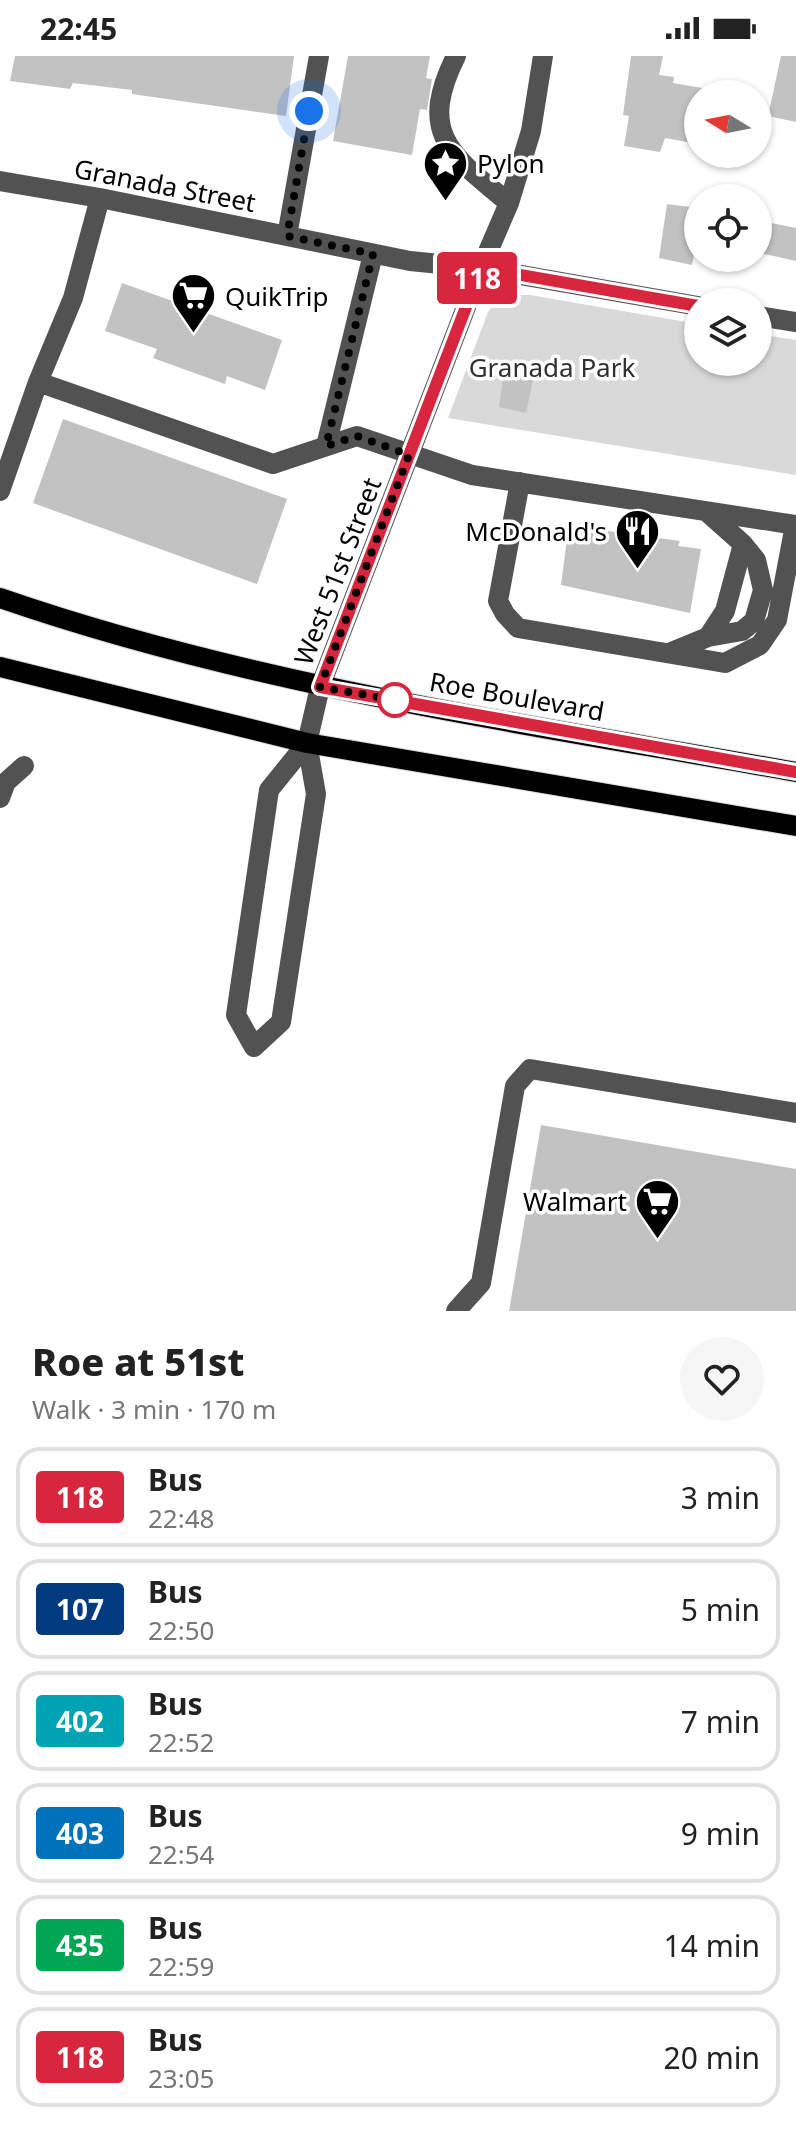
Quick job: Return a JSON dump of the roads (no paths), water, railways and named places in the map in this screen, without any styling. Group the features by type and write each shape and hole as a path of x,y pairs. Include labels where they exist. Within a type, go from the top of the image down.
{"main road":[{"name":"Roe Boulevard","path":"0,598 63,620 320,687 796,772"},
{"path":"0,667 307,743 796,826"}],"street":[{"path":"287,236 319,56"},
{"path":"456,56 443,81 439,128 450,151 509,203"},
{"name":"West 51st Street","path":"307,743 320,687 481,268 509,203 531,131 543,56"},
{"name":"Granada Street","path":"0,181 100,198 373,254 481,268 684,304"},
{"path":"0,491 38,382 73,298 100,198"},
{"path":"326,446 373,254"},
{"path":"772,318 796,322"},
{"path":"38,382 273,464 357,436 472,475 520,482 796,525 777,620 760,645 725,663 518,628 498,601 520,482"},
{"path":"669,653 708,637 742,631 754,621 763,590 756,560 706,511"},
{"path":"708,637 725,611 743,544"},
{"path":"307,743 316,794 281,1022 254,1047 236,1015 269,790 307,743"},
{"path":"0,798 6,782 24,766"},
{"path":"456,1311 481,1283 515,1086 530,1069 796,1113"}],"place":[{"name":"Pylon","path":"446,202"},
{"name":"QuikTrip","path":"194,335"},
{"name":"McDonald's","path":"638,570"},
{"name":"Walmart","path":"658,1240"}],"park label":[{"name":"Granada Park","path":"552,367"}]}
